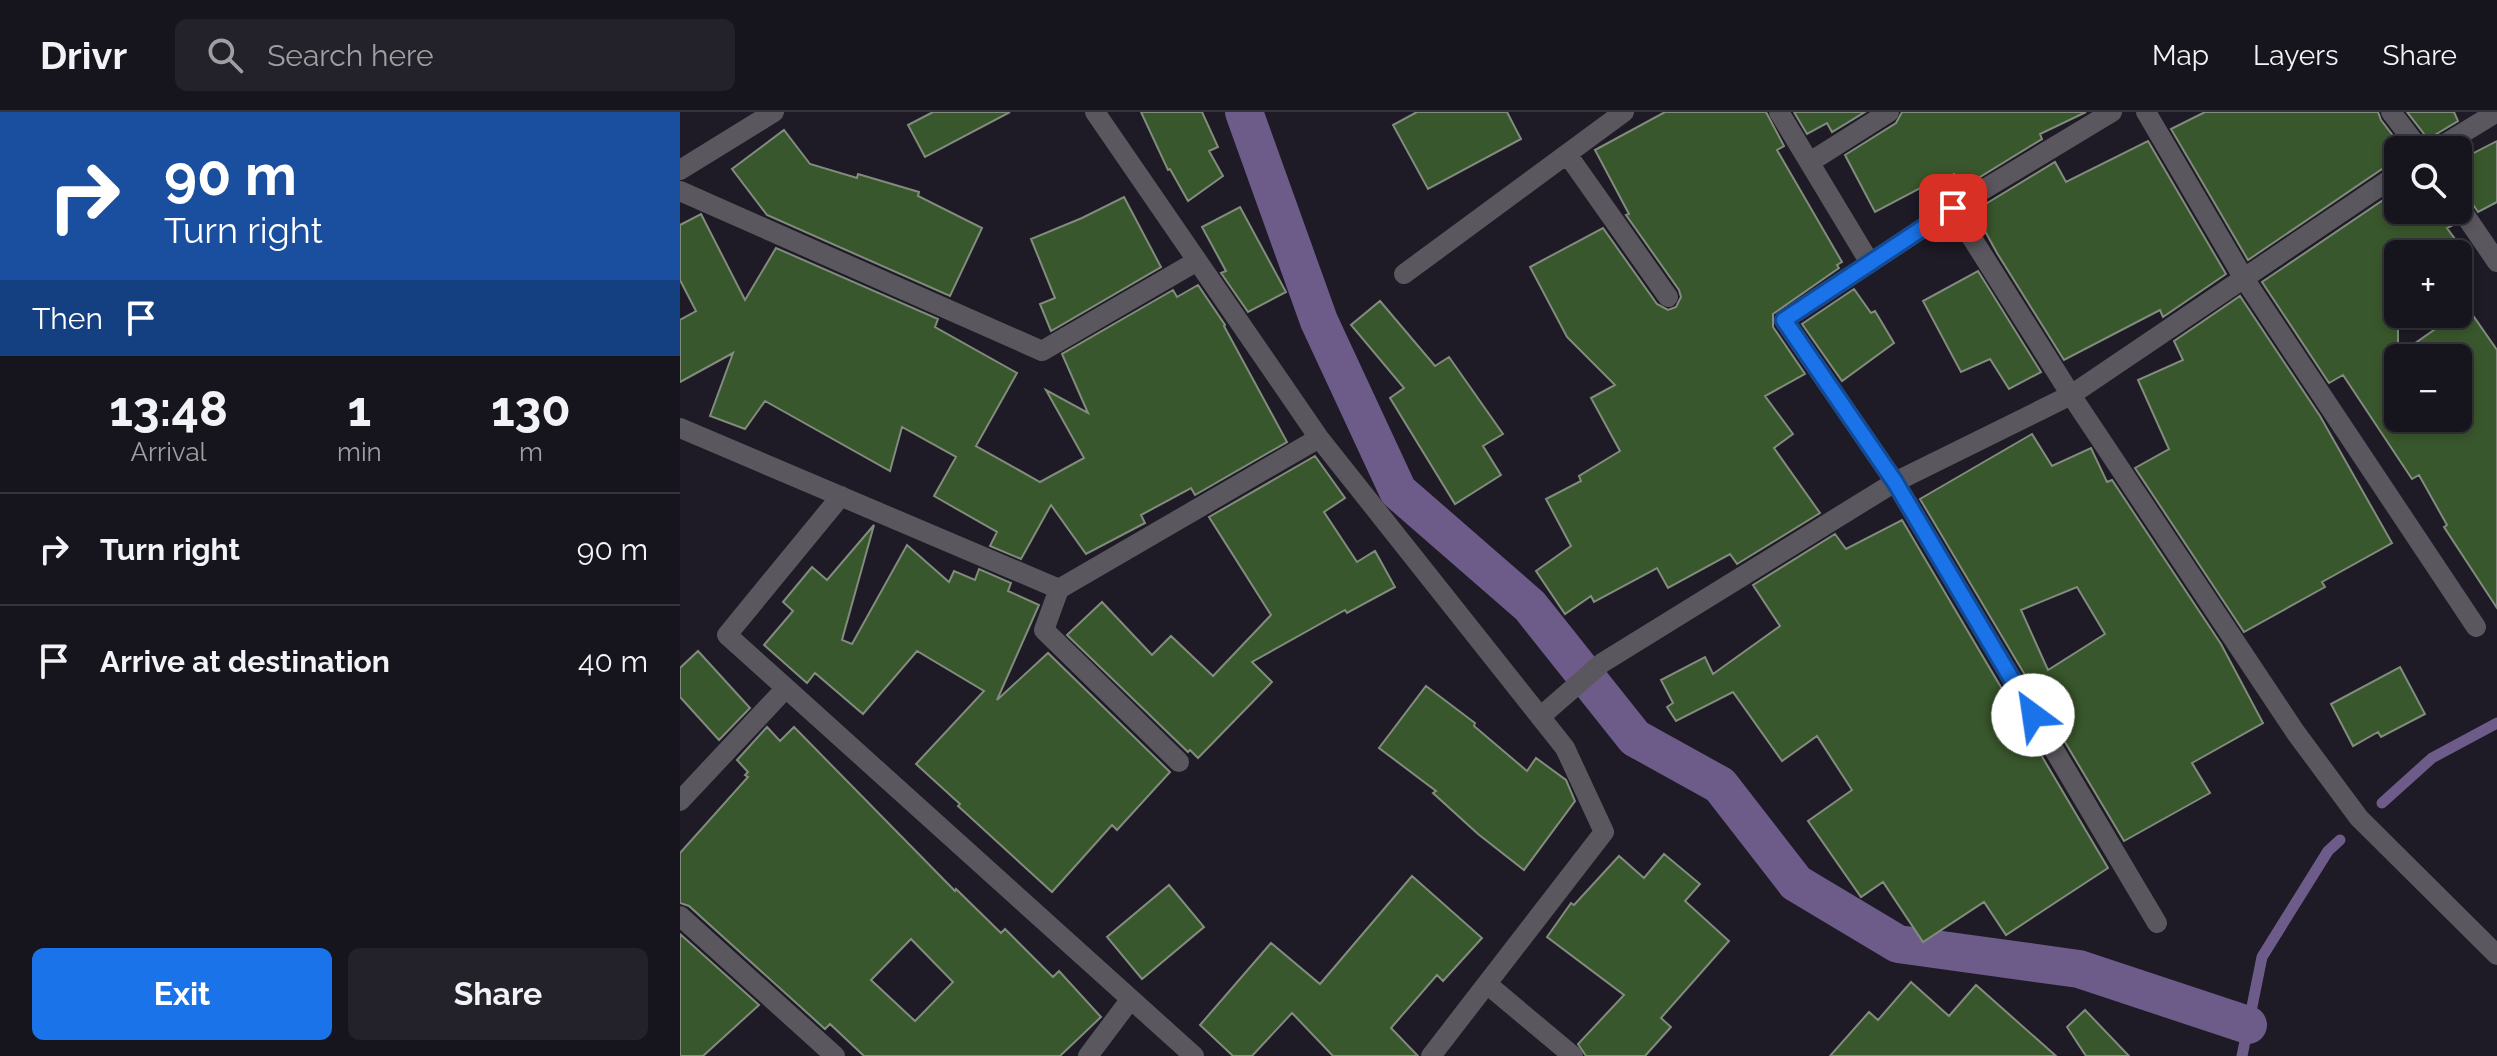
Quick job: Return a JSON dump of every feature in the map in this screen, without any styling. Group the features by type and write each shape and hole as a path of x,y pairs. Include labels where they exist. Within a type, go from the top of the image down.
{"street":[{"path":"680,170 774,112"},
{"path":"1095,112 1319,438 1565,748 1604,832 1431,1056"},
{"path":"1404,274 1624,112"},
{"path":"1779,112 1870,263"},
{"path":"1810,162 1889,112"},
{"path":"2112,112 1953,208 1784,320 1895,482 2157,923"},
{"path":"2146,112 2243,277 2476,627"},
{"path":"2391,112 2409,136"},
{"path":"2458,136 2497,112"},
{"path":"1567,154 1668,297"},
{"path":"1542,716 1602,663 1895,482 2071,395 2384,183"},
{"path":"680,191 1042,351 1197,261"},
{"path":"1953,208 2071,395 2296,733 2359,818 2497,955"},
{"path":"2471,224 2497,262"},
{"path":"680,428 1059,589"},
{"path":"1179,762 1044,630 1059,589 1319,438"},
{"path":"841,496 727,635 1194,1056"},
{"path":"680,801 786,688"},
{"path":"680,916 835,1056"},
{"path":"1487,984 1573,1056"},
{"path":"1088,1056 1130,1000"}],"building":[{"path":"933,112 1010,112 925,157 908,125"},
{"path":"1141,112 1202,112 1218,147 1209,151 1223,176 1188,201 1168,170"},
{"path":"1417,112 1507,112 1521,139 1428,189 1393,125"},
{"path":"1665,112 1766,112 1784,146 1777,150 1842,262 1837,265 1839,268 1773,314 1773,327 1805,374 1765,396 1793,434 1774,448 1820,513 1737,564 1730,554 1668,588 1657,568 1594,602 1591,596 1565,614 1536,571 1571,546 1546,499 1581,481 1579,476 1620,451 1591,398 1615,385 1567,337 1530,267 1603,228 1657,304 1668,310 1676,307 1681,297 1679,290 1626,215 1629,214 1595,150"},
{"path":"1794,112 1865,112 1832,132 1827,123 1807,134"},
{"path":"1902,112 2086,112 2040,134 2042,139 1962,188 1954,174 1875,212 1845,155 1896,123"},
{"path":"2205,112 2378,112 2393,136 2384,136 2384,168 2248,260 2171,129"},
{"path":"2407,112 2454,112 2458,121 2433,136 2426,136"},
{"path":"784,130 810,164 919,192 918,196 982,228 950,296 767,215 732,169"},
{"path":"2148,141 2226,274 2163,317 2160,310 2064,360 1974,211 2055,162 2066,182"},
{"path":"2497,141 2497,202 2478,212 2472,203 2472,154"},
{"path":"1124,197 1161,267 1051,331 1040,304 1055,298 1031,239"},
{"path":"2384,199 2384,224 2455,224 2447,228 2456,240 2384,240 2384,328 2398,328 2398,344 2384,344 2384,432 2472,432 2472,344 2414,344 2437,328 2472,328 2472,314 2497,350 2497,608 2444,527 2447,525 2419,475 2412,479 2343,375 2329,383 2262,282"},
{"path":"1240,207 1286,292 1248,312 1221,273 1226,271 1202,227"},
{"path":"701,214 745,300 776,248 938,319 935,327 1017,373 976,446 1040,482 1084,458 1046,390 1088,413 1062,354 1173,290 1177,297 1198,285 1225,325 1287,442 1195,495 1191,488 1141,515 1145,523 1086,554 1051,505 1021,559 990,546 997,532 934,496 956,457 902,427 890,471 765,401 745,429 710,416 733,353 680,382 680,320 696,311 680,280 680,225"},
{"path":"1978,271 2041,372 2009,389 1990,359 1961,372 1923,301"},
{"path":"1854,289 1871,313 1875,311 1894,343 1842,381 1802,324"},
{"path":"2240,296 2320,416 2392,543 2322,582 2325,587 2244,632 2135,468 2169,449 2138,380 2183,360 2174,341"},
{"path":"1380,301 1435,366 1449,357 1503,434 1483,446 1501,475 1455,504 1390,398 1404,388 1351,325"},
{"path":"2032,434 2052,466 2091,448 2107,482 2112,480 2221,644 2263,723 2192,763 2210,793 2124,841 1920,499","holes":["2077,587 2105,634 2048,670 2021,610"]},
{"path":"1315,456 1345,498 1324,512 1357,562 1375,551 1395,587 1347,613 1345,610 1252,662 1272,682 1198,758 1190,750 1188,752 1067,635 1102,602 1152,655 1171,636 1213,676 1271,615 1209,517"},
{"path":"1902,520 2108,868 2006,935 1984,902 1923,942 1883,882 1861,897 1808,821 1852,790 1817,736 1782,761 1733,692 1676,721 1667,707 1673,703 1661,680 1705,657 1713,674 1780,626 1753,585 1835,534 1846,549"},
{"path":"874,525 842,640 852,644 907,545 949,582 954,571 975,580 979,569 1011,583 1008,591 1039,605 997,700 1048,653 1170,772 1117,830 1112,825 1052,892 916,764 984,691 917,651 863,714 815,673 807,683 764,645 793,611 783,602 812,567 827,580"},
{"path":"698,651 750,708 719,740 680,697 680,668"},
{"path":"2400,667 2425,714 2381,737 2378,732 2353,746 2331,704"},
{"path":"1426,686 1475,723 1474,726 1527,771 1536,758 1566,780 1575,801 1524,870 1478,834 1433,793 1436,791 1379,748"},
{"path":"767,727 780,741 794,727 955,891 1001,933 1005,929 1053,977 1059,971 1101,1017 1060,1056 864,1056 830,1024 825,1029 689,906 680,903 680,853 748,777 745,775 748,772 737,760","holes":["911,939 953,982 915,1021 871,980"]},
{"path":"1664,854 1700,884 1685,901 1729,941 1661,1018 1671,1027 1645,1056 1586,1056 1578,1044 1624,995 1547,937 1571,903 1574,905 1619,856 1644,878"},
{"path":"1412,876 1482,938 1443,981 1437,975 1391,1028 1418,1056 1333,1056 1292,1013 1252,1056 1233,1056 1200,1025 1271,943 1320,984"},
{"path":"1169,885 1204,927 1142,979 1107,937"},
{"path":"680,934 759,1005 703,1056 680,1056"},
{"path":"1911,982 1949,1016 1976,985 2056,1056 1830,1056 1869,1012 1878,1020"},
{"path":"2085,1010 2129,1056 2086,1056 2067,1027"}],"waterway":[{"path":"1244,112 1319,321 1398,491 1530,606 1635,738 1720,785 1796,883 1898,944 2079,969 2248,1025"},
{"path":"2382,803 2432,758 2497,723"},
{"path":"2242,1056 2262,957 2328,851 2340,840"}],"route":[{"path":"1953,208 1784,320 1895,482 2033,715"}]}
